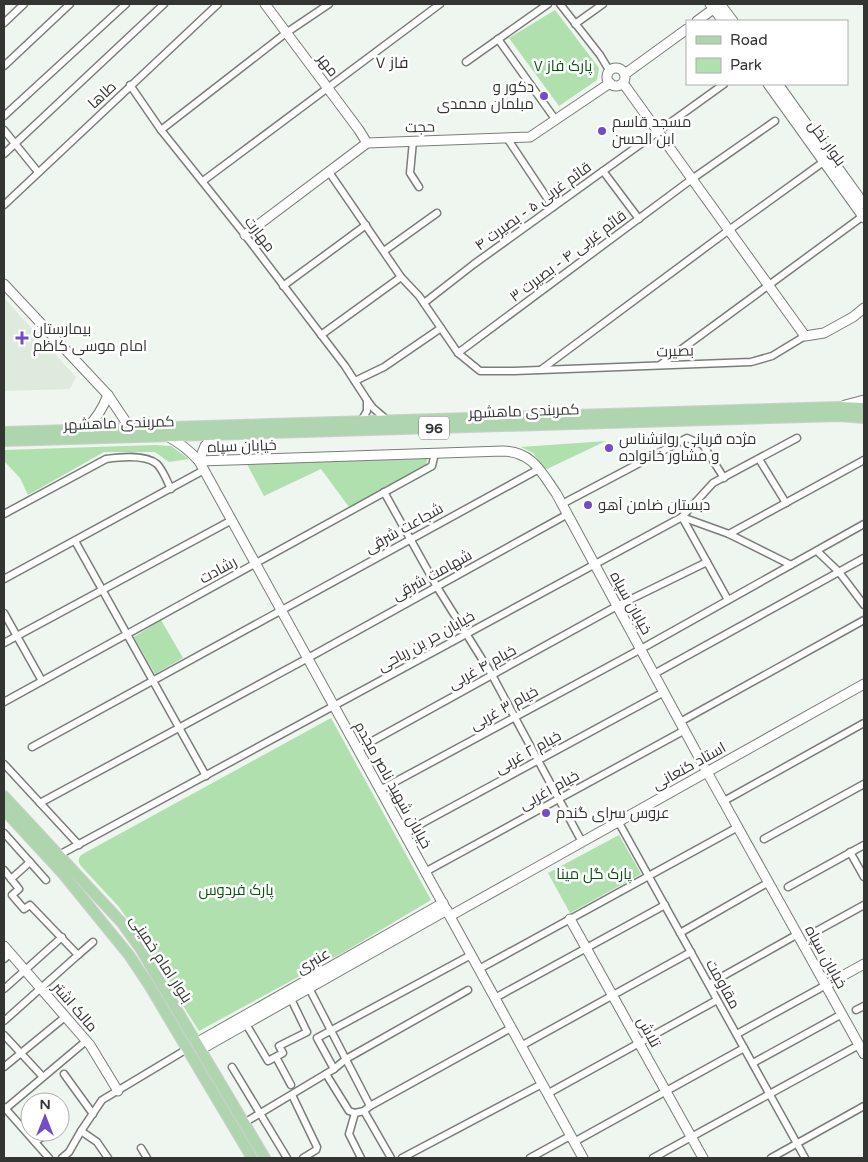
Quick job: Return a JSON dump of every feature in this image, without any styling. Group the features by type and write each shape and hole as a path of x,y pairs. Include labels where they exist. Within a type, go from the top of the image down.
{"main road":[{"name":"کمربندی ماهشهر","path":"4,432 840,407 864,408"},
{"name":"کمربندی ماهشهر","path":"4,441 840,416 864,418"},
{"name":"بلوار امام خمینی","path":"4,796 122,923 140,948 265,1158"},
{"name":"بلوار امام خمینی","path":"4,810 63,874 129,955 149,985 252,1158"},
{"path":"100,921 108,919 112,912"},
{"path":"112,934 115,927 122,923"}],"street":[{"path":"4,23 24,4"},
{"path":"4,66 70,4"},
{"path":"4,116 126,4"},
{"path":"4,154 164,4"},
{"name":"طاها","path":"4,205 218,4"},
{"name":"مهر","path":"265,4 367,143"},
{"path":"161,130 286,33 329,4"},
{"path":"203,181 440,4"},
{"path":"466,62 548,4"},
{"path":"560,4 609,70"},
{"path":"575,24 603,4"},
{"path":"698,20 716,5"},
{"path":"716,5 723,20"},
{"path":"716,5 732,20"},
{"path":"609,70 607,76 610,84 615,86 686,30"},
{"path":"498,39 555,119"},
{"path":"609,70 617,67 622,69 624,78 658,132 805,336 824,333 853,317 864,308"},
{"name":"حجت","path":"367,143 530,137 610,84"},
{"name":"قائم غربی ۵ - بصیرت ۴","path":"424,303 474,264 723,85"},
{"name":"بلوار نخل","path":"769,85 864,204"},
{"name":"بلوار نخل","path":"779,85 863,217"},
{"name":"مهارت","path":"130,86 161,130 203,181 321,335 373,408 387,420"},
{"name":"قائم غربی ۴ - بصیرت ۳","path":"458,353 692,179 775,121"},
{"path":"4,130 38,172"},
{"path":"507,138 553,207"},
{"path":"413,141 410,173 419,187"},
{"path":"245,235 367,143"},
{"path":"541,370 827,159"},
{"path":"603,171 639,219"},
{"name":"بصیرت","path":"329,172 401,277 424,303 458,353 480,372 751,362 772,356 805,336"},
{"path":"384,251 437,213"},
{"path":"660,365 863,217"},
{"path":"283,286 366,226"},
{"path":"321,335 401,277"},
{"path":"4,284 108,395 130,428"},
{"path":"355,381 384,367 441,328"},
{"path":"86,429 103,407 108,395"},
{"path":"361,421 367,412 367,400"},
{"path":"840,407 864,400"},
{"path":"199,461 205,446 216,435"},
{"name":"خیابان شهید ناصر مجدم","path":"167,436 190,451 199,461 583,1158"},
{"path":"562,504 687,438 703,445 724,478"},
{"name":"خیابان حر بن ریاحی","path":"59,855 682,517 713,484 797,438"},
{"name":"خیابان سپاه","path":"199,461 512,451 520,453 534,462 568,514 707,772 864,1054"},
{"name":"رشادت","path":"4,702 432,466 435,453"},
{"path":"4,514 106,459 118,457 149,459 158,465 171,489"},
{"path":"760,458 786,503"},
{"path":"729,534 864,460"},
{"name":"شجاعت شرقی","path":"32,747 539,469"},
{"path":"4,579 204,470"},
{"path":"384,492 437,586 492,675 582,842"},
{"name":"شهامت شرقی","path":"40,803 568,514"},
{"path":"682,517 729,534 791,565"},
{"path":"682,517 728,600"},
{"path":"4,643 232,520"},
{"name":"خیام ۳ غربی","path":"380,790 641,649 864,524"},
{"path":"75,540 206,776"},
{"path":"817,551 839,572 864,605"},
{"path":"654,674 864,558"},
{"name":"خیام ۴ غربی","path":"358,749 618,606 707,562"},
{"path":"4,613 42,681"},
{"name":"خیام ۱غربی","path":"425,872 559,799 864,620"},
{"name":"استاد کنعانی","path":"446,910 582,842 864,684"},
{"name":"خیام ۲ غربی","path":"404,834 664,692"},
{"path":"724,801 864,724"},
{"path":"4,764 79,845"},
{"path":"764,839 864,784"},
{"name":"مقاومت","path":"618,821 805,1158"},
{"path":"479,969 738,827"},
{"path":"4,833 46,880"},
{"path":"788,887 864,845"},
{"path":"850,852 864,877"},
{"path":"11,879 30,862"},
{"path":"4,870 19,889 12,895 24,909 30,905 78,955"},
{"path":"680,933 769,882"},
{"path":"495,998 665,905"},
{"path":"815,932 864,905"},
{"name":"عنبری","path":"198,1046 246,1024 446,910"},
{"name":"عنبری","path":"198,1046 446,910"},
{"name":"تلاش","path":"570,919 703,1158"},
{"path":"709,984 798,934"},
{"path":"4,989 62,937"},
{"path":"4,1021 93,942"},
{"path":"521,1046 691,952"},
{"name":"مالک اشتر","path":"6,953 25,970 86,1040 118,1091"},
{"path":"334,1069 317,1038 471,955"},
{"path":"736,1034 864,964"},
{"path":"309,988 370,1106"},
{"path":"244,1123 334,1069 346,1059 468,990"},
{"path":"246,1024 268,1062 283,1053 279,1046 307,1032 291,999"},
{"path":"547,1094 718,1000"},
{"path":"856,1010 864,1006"},
{"path":"753,1063 842,1014"},
{"path":"4,1068 65,1016"},
{"path":"326,1074 348,1109 355,1113 364,1111 511,1028"},
{"path":"4,1035 43,1077"},
{"path":"20,1126 4,1108 86,1040"},
{"path":"653,1158 859,1045"},
{"path":"530,1158 572,1139 666,1091 744,1048"},
{"path":"62,1158 69,1152 102,1100 187,1049"},
{"path":"276,1057 291,1085"},
{"path":"232,1067 287,1158"},
{"path":"64,1074 93,1114"},
{"path":"402,1158 542,1084"},
{"path":"292,1095 317,1147 316,1150 303,1158"},
{"path":"770,1158 864,1106"},
{"path":"364,1111 391,1158"},
{"path":"355,1113 349,1134 361,1158"},
{"path":"81,1131 97,1142 108,1158"},
{"path":"35,1142 50,1158"},
{"path":"141,1148 147,1158"},
{"path":"69,1152 76,1158"}],"shaded area":[{"name":"بیمارستان امام موسی کاظم","path":"4,298 76,377 70,389 4,391"}],"green space":[{"name":"پارک فاز ۷","path":"555,10 599,68 597,80 559,106 509,38"},
{"path":"606,441 545,470 533,453 521,447"},
{"path":"171,446 189,459 169,462 155,452 104,452 28,495 20,478 4,461 4,450"},
{"path":"428,457 426,465 349,507 321,469 264,496 247,464"},
{"path":"161,620 183,658 155,674 134,637"},
{"name":"پارک فردوس","path":"331,718 431,900 344,952 199,1031 119,907 81,866 79,858 81,855"},
{"name":"پارک گل مینا","path":"619,835 641,874 570,913 548,873"}],"place":[{"name":"دکور و مبلمان محمدی","path":"544,96"},
{"name":"مسجد قاسم ابن الحسن","path":"602,131"},
{"name":"بیمارستان امام موسی کاظم","path":"22,338"},
{"name":"مژده قربانی روانشناس و مشاور خانواده","path":"609,448"},
{"name":"دبستان ضامن آهو","path":"588,505"},
{"name":"عروس سرای گندم","path":"546,813"}],"district":[{"name":"فاز ۷","path":"392,63"}]}
